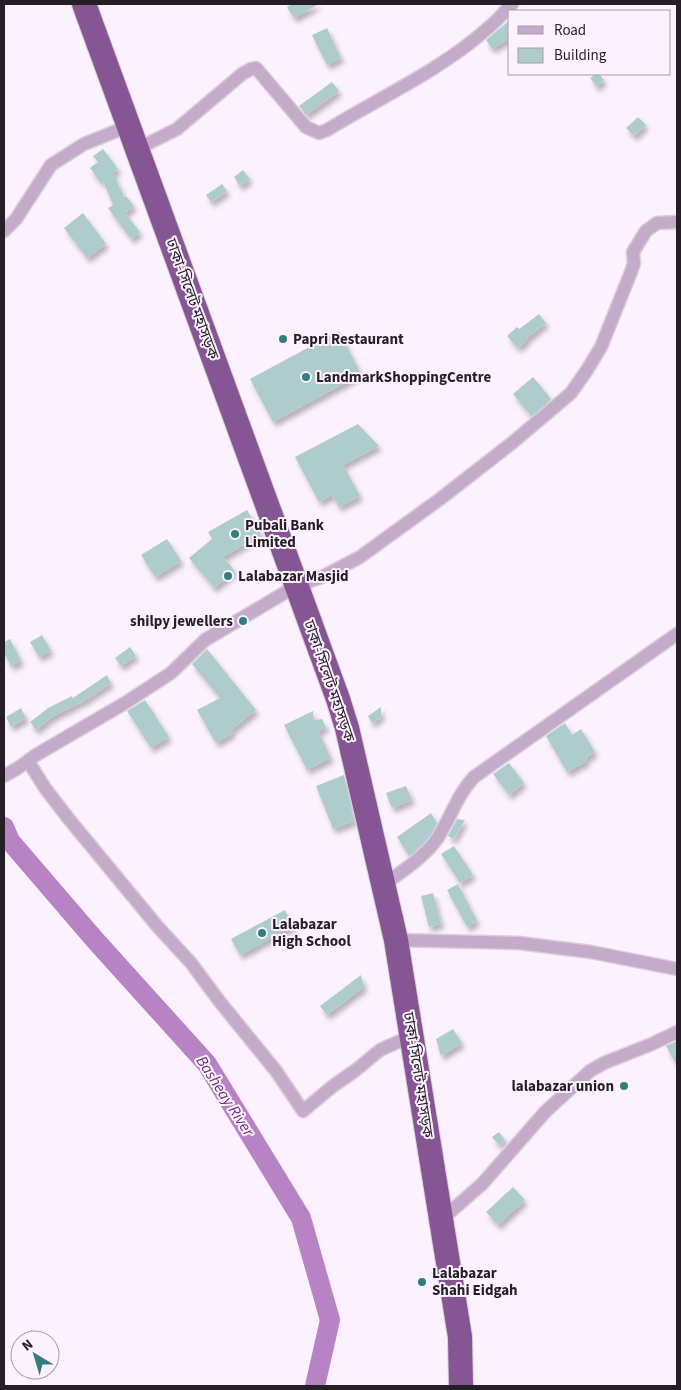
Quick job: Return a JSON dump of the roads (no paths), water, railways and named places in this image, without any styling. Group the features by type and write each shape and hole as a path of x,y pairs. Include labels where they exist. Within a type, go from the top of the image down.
{"highway":[{"name":"ঢাকা-সিলেট মহাসড়ক","path":"84,4 347,728 396,940 460,1337 461,1386"}],"street":[{"path":"137,149 177,129 251,68 256,68 306,127 319,133 327,130 433,69 489,28 512,4"},
{"path":"4,231 16,219 51,165 84,144 129,126"},
{"path":"4,776 23,765 36,754 125,703 171,673 205,640 296,586 322,577 360,556 468,478 571,393 588,370 601,347 631,272 634,262 633,252 646,230 657,223 677,222"},
{"path":"383,885 415,862 434,843 464,788 474,777 677,634"},
{"path":"23,765 45,788 158,927 192,963 220,1002 276,1071 303,1111 380,1050 411,1036"},
{"path":"396,940 519,943 591,952 677,969"},
{"path":"441,1220 482,1184 546,1112 590,1071 604,1062 652,1044 677,1032"}],"waterway":[{"name":"Basheay River","path":"4,827 10,841 95,940 207,1064 301,1218 330,1320 315,1386"}],"place":[{"name":"Papri Restaurant","path":"283,339"},
{"name":"LandmarkShoppingCentre","path":"306,377"},
{"name":"Pubali Bank Limited","path":"235,534"},
{"name":"Lalabazar Masjid","path":"228,576"},
{"name":"shilpy jewellers","path":"243,621"},
{"name":"Lalabazar High School","path":"262,933"},
{"name":"lalabazar union","path":"624,1086"},
{"name":"Lalabazar Shahi Eidgah","path":"422,1282"}]}
